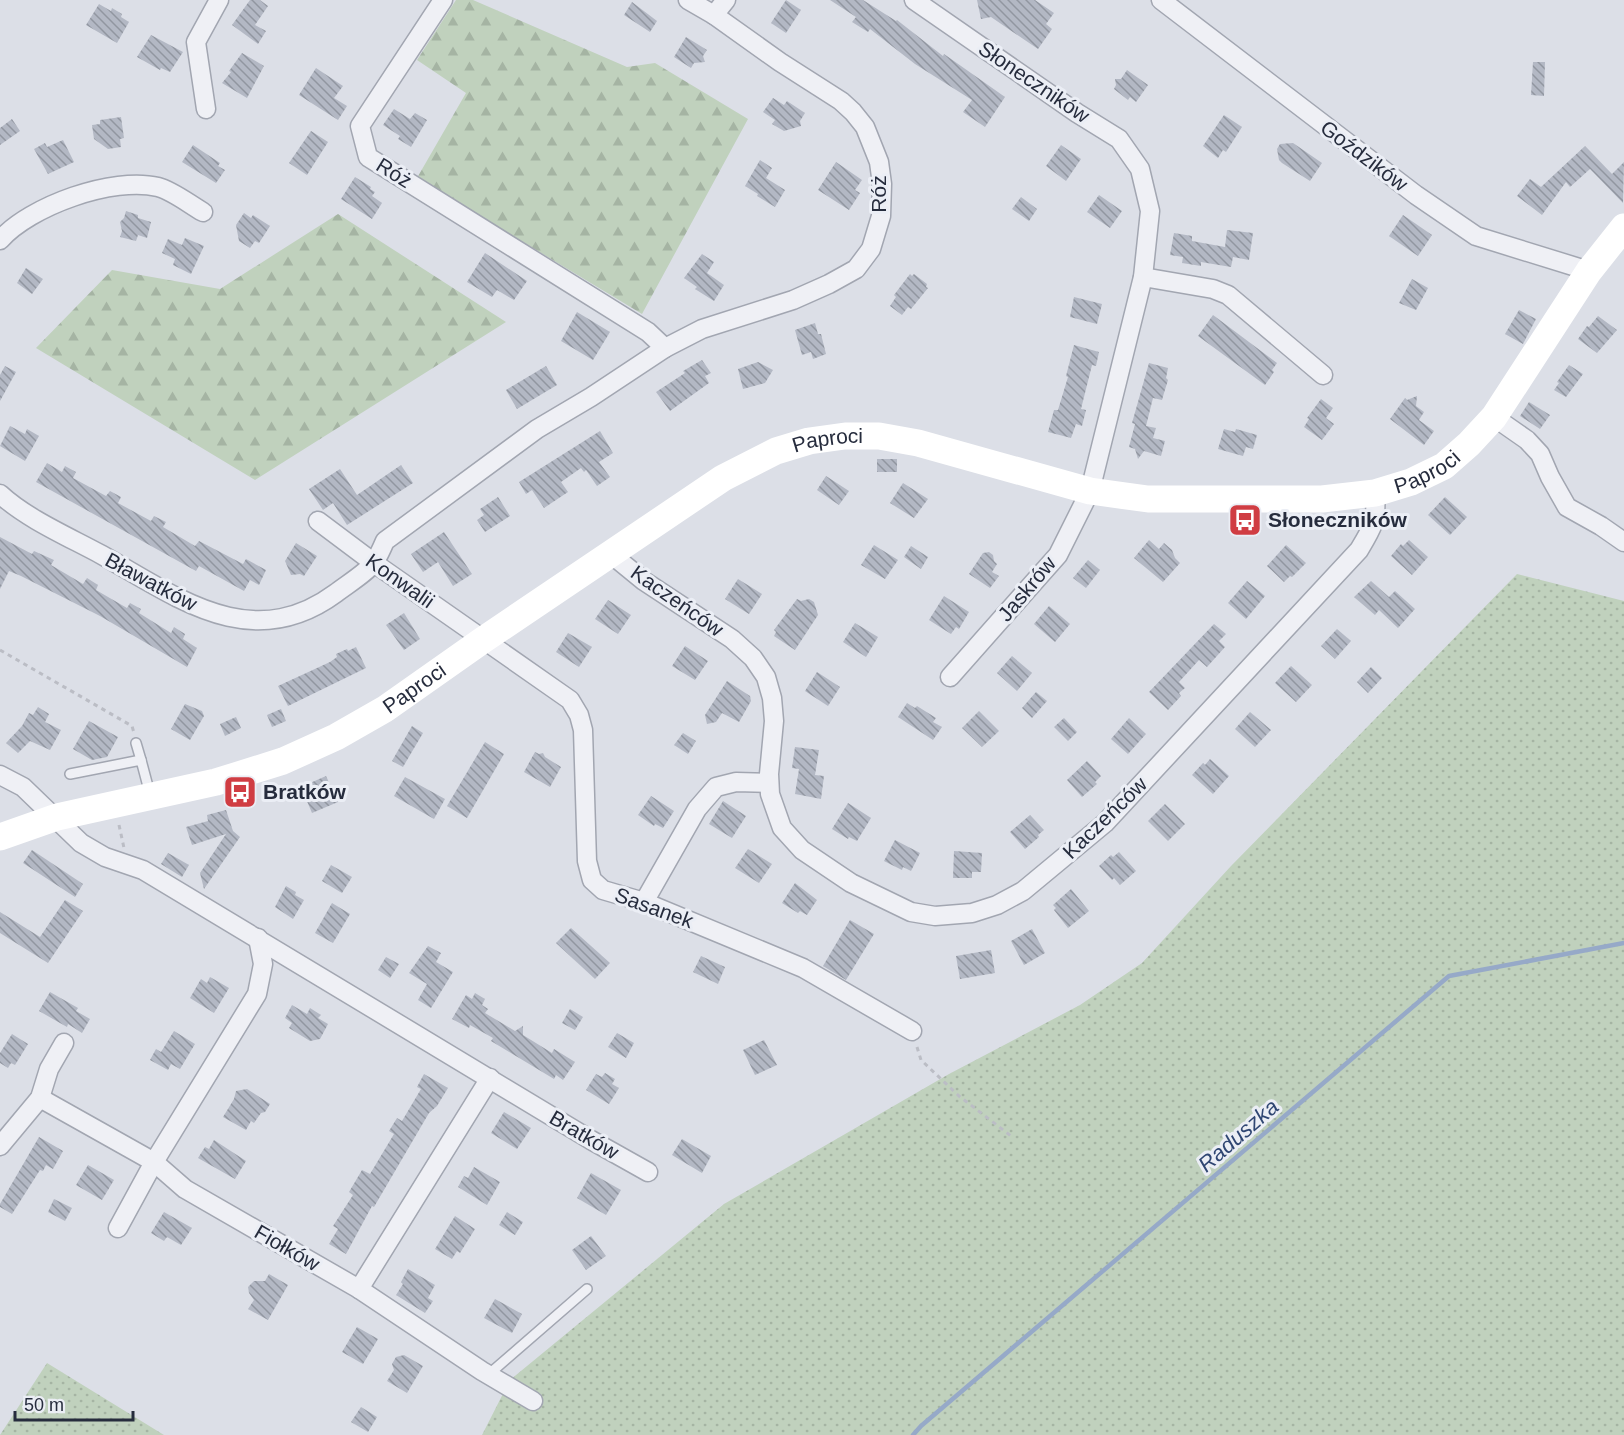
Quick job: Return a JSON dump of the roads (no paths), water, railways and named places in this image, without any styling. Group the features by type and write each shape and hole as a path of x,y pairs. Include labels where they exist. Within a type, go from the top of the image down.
{"street":[{"path":"207,109 196,42 219,0"},
{"name":"Róż","path":"443,0 360,126 368,157 648,332 665,348"},
{"name":"Róż","path":"374,563 385,541 479,470 537,429 591,397 665,348 702,329 793,300 856,269 871,249 881,216 882,184 879,162 865,127 842,101 688,0"},
{"path":"714,15 726,0"},
{"name":"Słoneczników","path":"914,0 1077,113 1119,139 1140,169 1150,211 1143,277 1090,491"},
{"name":"Goździków","path":"1161,0 1416,195 1476,236 1589,271"},
{"path":"0,240 27,218 80,194 107,187 138,184 160,188 202,212"},
{"name":"Paproci","path":"0,837 57,817 216,782 283,761 336,737 385,710 483,640 723,478 776,451 809,441 845,436 879,436 918,443 1090,491 1148,499 1322,499 1375,494 1411,482 1444,466 1494,417 1589,271 1624,227"},
{"path":"1143,277 1213,289 1228,296 1323,375"},
{"path":"1494,417 1527,440 1540,454 1567,507 1624,542"},
{"name":"Jaskrów","path":"950,677 1058,555 1090,491"},
{"name":"Bławatków","path":"0,494 43,522 195,608 241,620 273,621 310,609 333,595 374,563"},
{"name":"Kaczeńców","path":"612,554 644,581 732,639 753,658 766,677 774,721 770,794 782,828 802,850 851,883 911,912 935,916 972,913 1023,891 1105,823 1351,558 1373,528 1376,512 1375,494"},
{"name":"Konwalii","path":"318,521 483,640"},
{"name":"Sasanek","path":"483,640 570,700 579,715 583,730 587,861 592,880 603,890 644,902 803,968 912,1031"},
{"name":"Bratków","path":"0,775 23,787 57,817 81,843 105,857 143,870 648,1172"},
{"path":"644,902 697,809 716,787 736,782 769,783"},
{"path":"118,1228 154,1162 257,994 263,964 258,938"},
{"path":"0,1146 40,1098 49,1069 64,1043"},
{"path":"359,1289 490,1078"},
{"name":"Fiołków","path":"40,1098 154,1162 184,1189 359,1289 488,1375 532,1401"}],"lane":[{"path":"136,743 150,796"},
{"path":"69,774 141,760"},
{"path":"488,1375 587,1288"}],"waterway":[{"name":"Raduszka","path":"913,1435 1449,976 1624,943"}],"place":[{"name":"Słoneczników","path":"1245,520"},
{"name":"Bratków","path":"240,792"}]}
